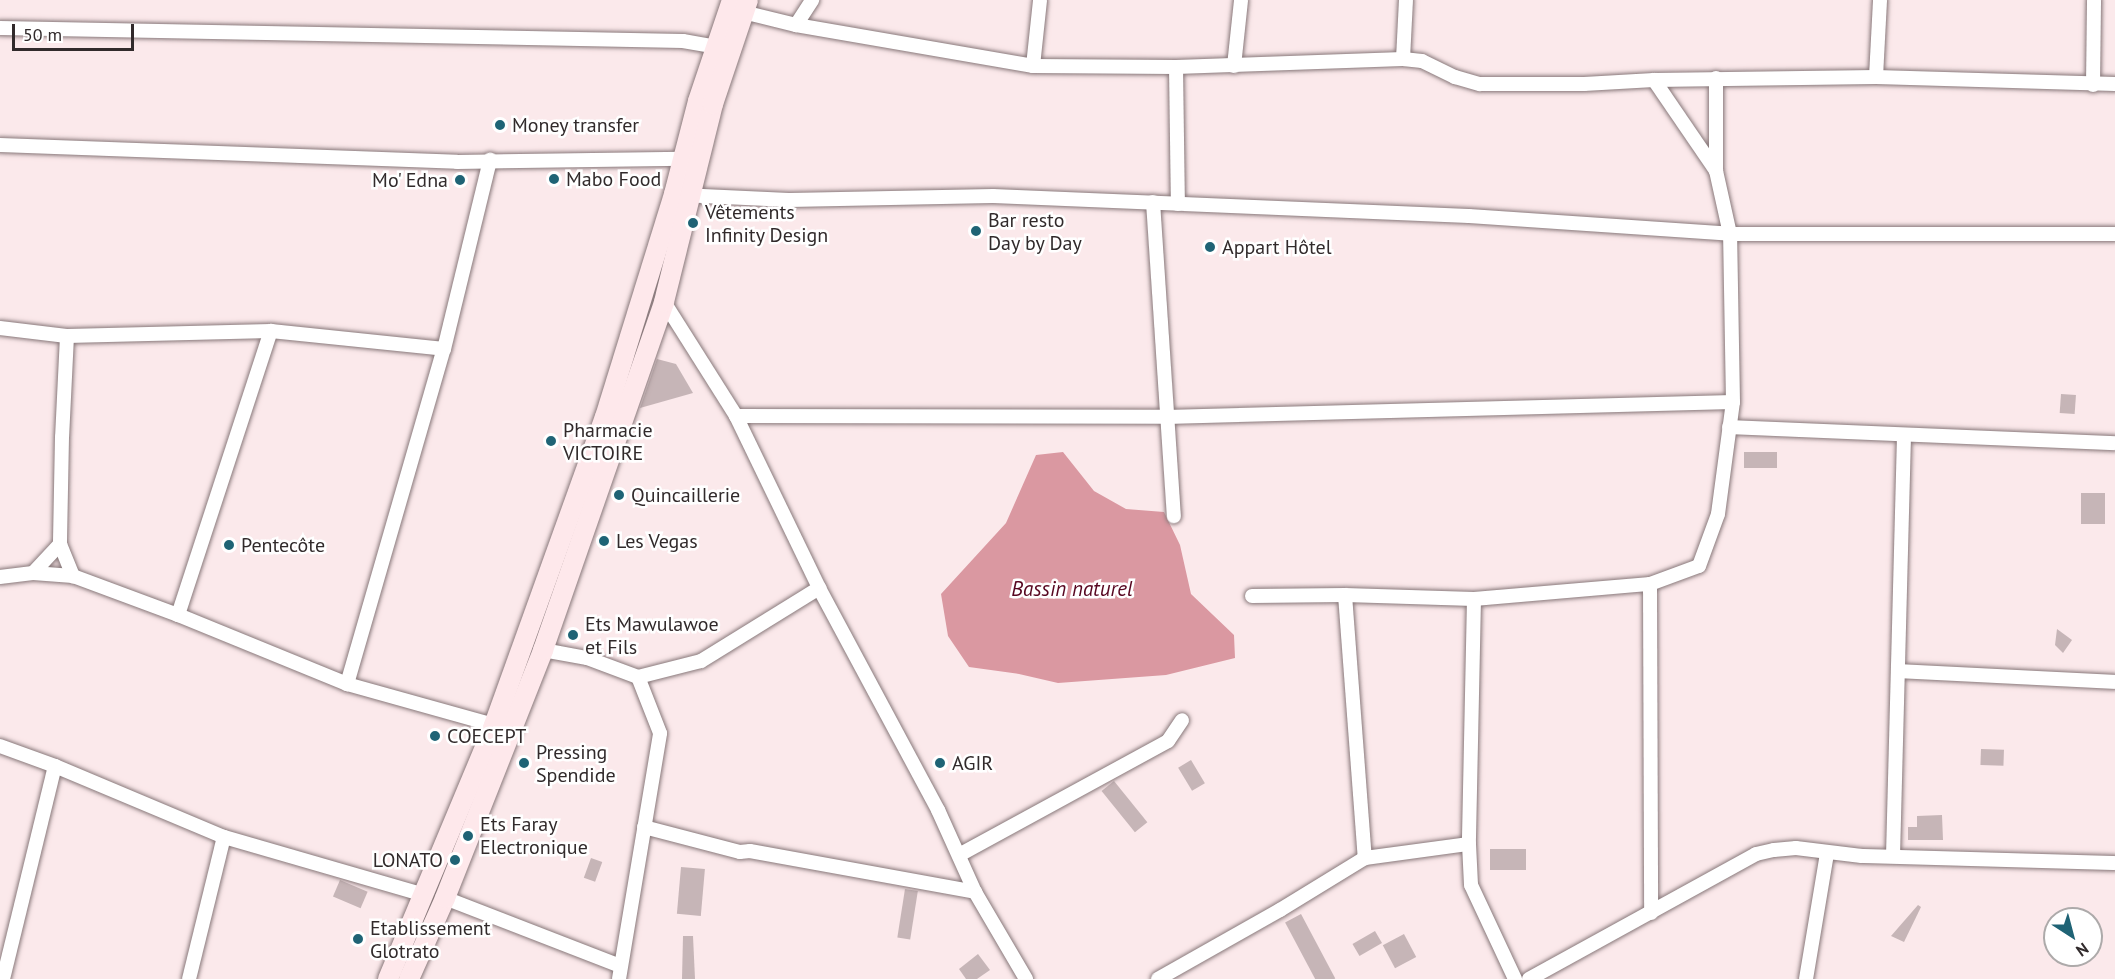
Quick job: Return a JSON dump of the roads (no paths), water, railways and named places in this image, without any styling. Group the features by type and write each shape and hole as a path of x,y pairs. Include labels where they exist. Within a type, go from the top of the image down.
{"main road":[{"path":"409,979 445,898 543,650 664,302 683,195 684,159 716,47 741,4"},
{"path":"388,979 494,725 683,195 713,104 741,4"}],"street":[{"path":"796,26 812,0"},
{"path":"1033,66 1040,0"},
{"path":"1234,66 1241,0"},
{"path":"1403,59 1406,0"},
{"path":"1876,77 1880,0"},
{"path":"2093,85 2094,0"},
{"path":"741,4 796,26 1033,66 1234,66 1403,59 1422,61 1455,77 1480,84 1555,85 1716,78 1876,77 2115,84"},
{"path":"0,28 682,40 716,47"},
{"path":"1176,67 1178,204"},
{"path":"1252,596 1345,595 1474,599 1650,584 1699,566 1718,514 1733,402 1730,234 1716,171 1716,78"},
{"path":"1654,80 1716,171"},
{"path":"0,145 458,162 684,159"},
{"path":"347,684 444,349 490,160"},
{"path":"683,195 789,200 993,196 1470,216 1730,234 2115,234"},
{"path":"1153,202 1174,516"},
{"path":"664,302 736,416 819,588 959,855 975,892 1026,979"},
{"path":"0,328 67,336 271,331 444,349"},
{"path":"178,615 271,331"},
{"path":"67,336 60,544 74,576"},
{"path":"736,416 1166,417 1733,402"},
{"path":"1729,427 2115,443"},
{"path":"1893,856 1904,436"},
{"path":"33,573 60,544"},
{"path":"0,577 33,573 74,576 178,615 347,684 494,725"},
{"path":"1650,584 1652,913"},
{"path":"543,650 587,658 638,677 701,661 819,588"},
{"path":"1345,595 1365,858"},
{"path":"1474,599 1469,844 1471,885 1515,979"},
{"path":"1899,671 2115,682"},
{"path":"445,898 620,973 660,733 638,677"},
{"path":"959,855 1168,741 1182,720"},
{"path":"0,746 55,766 224,837 425,895"},
{"path":"3,979 6,933 55,766"},
{"path":"644,827 740,852 750,850 975,892"},
{"path":"189,979 224,837"},
{"path":"1158,979 1280,910 1365,858 1469,844"},
{"path":"1529,979 1756,854 1796,848 1827,853 1893,856 2115,862"},
{"path":"1806,979 1827,853"}],"water":[{"name":"Bassin naturel","path":"1063,452 1094,491 1126,509 1164,512 1180,545 1191,594 1234,635 1235,658 1166,675 1058,683 1019,674 969,667 948,636 941,594 1006,523 1036,455"}],"place":[{"name":"Money transfer","path":"500,125"},
{"name":"Mabo Food","path":"554,179"},
{"name":"Mo' Edna","path":"460,180"},
{"name":"Vêtements Infinity Design","path":"693,223"},
{"name":"Bar resto Day by Day","path":"976,231"},
{"name":"Appart Hôtel","path":"1210,247"},
{"name":"Pharmacie VICTOIRE","path":"551,441"},
{"name":"Quincaillerie","path":"619,495"},
{"name":"Les Vegas","path":"604,541"},
{"name":"Pentecôte","path":"229,545"},
{"name":"Ets Mawulawoe et Fils","path":"573,635"},
{"name":"COECEPT","path":"435,736"},
{"name":"Pressing Spendide","path":"524,763"},
{"name":"AGIR","path":"940,763"},
{"name":"Ets Faray Electronique","path":"468,836"},
{"name":"LONATO","path":"455,860"},
{"name":"Etablissement Glotrato","path":"358,939"}]}
